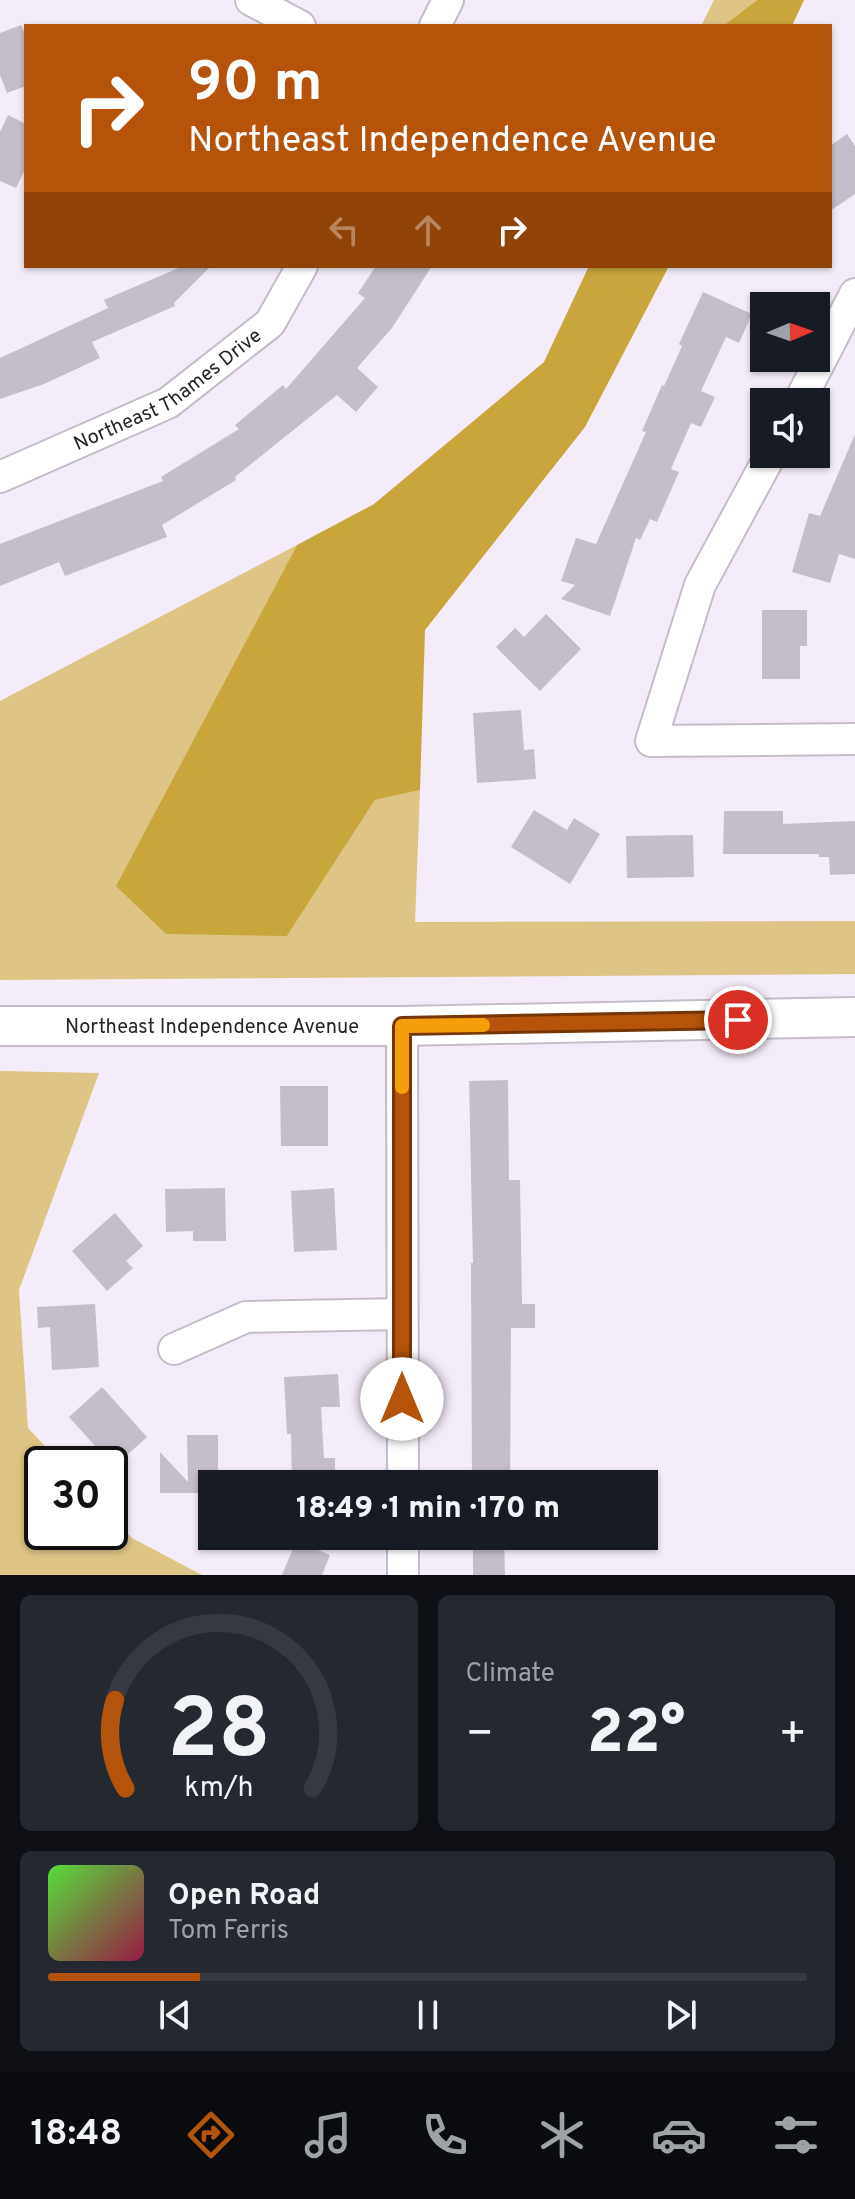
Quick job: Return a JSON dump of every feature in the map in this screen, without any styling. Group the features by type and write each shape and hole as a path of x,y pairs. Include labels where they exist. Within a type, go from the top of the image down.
{"street":[{"path":"251,0 296,24"},
{"path":"436,24 448,0"},
{"name":"Northeast Thames Drive","path":"0,477 168,403 270,323 301,268"},
{"path":"806,388 855,294"},
{"path":"763,468 700,585 651,741 855,739"},
{"name":"Northeast Independence Avenue","path":"0,1026 402,1026 855,1017"},
{"path":"402,1026 403,1470"},
{"path":"174,1349 246,1317 402,1314"},
{"path":"403,1550 403,1575"}],"shaded area":[{"path":"714,0 757,0 726,24 702,24"},
{"path":"757,0 804,0 793,24 726,24"},
{"path":"588,268 668,268 585,427 425,630 420,790 375,800 287,936 166,934 116,886 297,545 374,504 544,362"},
{"path":"297,545 117,885 287,936 375,800 420,790 415,922 855,921 855,974 0,980 0,701"},
{"path":"0,1071 99,1073 19,1290 28,1428 45,1446 24,1446 24,1550 128,1550 128,1534 202,1575 0,1575"}],"building":[{"path":"21,25 24,32 24,87 7,93 0,75 0,33"},
{"path":"8,115 24,123 24,171 16,188 0,181 0,132"},
{"path":"847,134 855,146 855,194 832,210 832,145"},
{"path":"178,268 209,268 174,303 175,306 92,342 100,358 44,384 0,399 0,358 108,308 104,300"},
{"path":"375,268 431,268 392,328 357,368 378,387 356,412 337,395 235,477 236,480 162,525 167,537 65,576 59,562 0,586 0,544 163,481 161,477 239,429 235,425 283,385 286,389 365,298 358,293"},
{"path":"703,292 750,313 739,343 726,337 701,391 715,397 701,427 691,423 671,469 679,472 657,522 650,519 640,540 636,538 610,616 561,599 575,585 561,581 576,538 596,544 646,432 642,431 682,346 679,344"},
{"path":"855,434 855,559 839,554 830,583 792,572 809,513 820,516"},
{"path":"762,610 807,610 807,646 800,646 800,679 762,679"},
{"path":"546,614 581,649 540,691 496,647 515,628 524,637"},
{"path":"521,710 524,750 534,749 536,779 477,783 473,713"},
{"path":"534,810 567,830 574,818 600,834 570,884 511,847"},
{"path":"724,811 783,811 783,824 855,821 855,874 830,875 829,857 819,857 819,854 723,854"},
{"path":"693,835 694,877 627,878 626,836"},
{"path":"508,1080 509,1180 520,1180 522,1304 535,1304 535,1328 511,1328 510,1470 472,1470 473,1263 469,1081"},
{"path":"280,1086 328,1086 328,1146 281,1146"},
{"path":"225,1188 226,1241 193,1241 193,1231 166,1232 165,1189"},
{"path":"334,1188 337,1250 294,1252 291,1191"},
{"path":"115,1213 143,1246 126,1261 133,1268 107,1291 72,1251"},
{"path":"95,1304 99,1367 52,1370 50,1327 38,1328 37,1307"},
{"path":"338,1374 340,1407 321,1407 324,1458 335,1458 335,1470 292,1470 284,1377"},
{"path":"102,1387 147,1437 128,1454 128,1446 95,1446 69,1417"},
{"path":"187,1435 218,1435 218,1470 198,1470 198,1493 160,1493 160,1452 188,1482"},
{"path":"292,1550 318,1550 330,1555 322,1575 282,1575"},
{"path":"473,1550 504,1550 505,1575 473,1575"}],"slow traffic":[{"path":"402,1087 402,1026 483,1025"}],"route":[{"path":"402,1399 402,1026 738,1020"}]}
